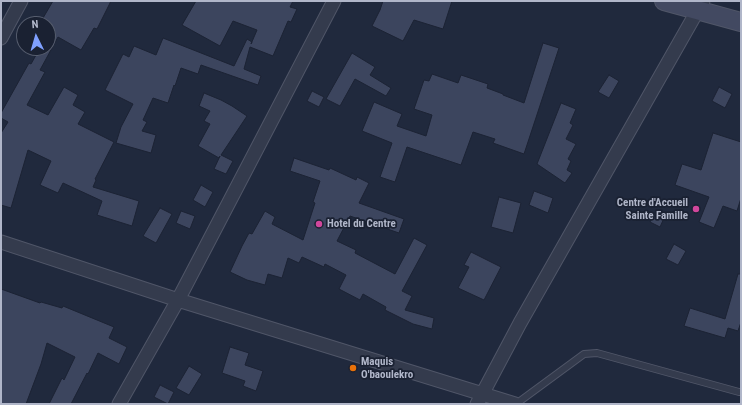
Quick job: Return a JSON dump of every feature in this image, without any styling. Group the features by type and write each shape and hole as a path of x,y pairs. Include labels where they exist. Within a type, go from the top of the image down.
{"street":[{"path":"1,38 21,1"},
{"path":"119,404 178,300 334,1"},
{"path":"664,1 701,6 741,22"},
{"path":"480,399 520,323 701,6"},
{"path":"1,242 480,399 515,404"}],"lane":[{"path":"515,404 584,354 597,353 741,392"}],"building":[{"path":"53,1 111,1 97,29 94,28 81,50 58,37 56,41 56,16 44,16"},
{"path":"196,1 293,1 290,7 297,9 291,22 288,21 273,56 250,47 244,69 261,76 258,85 201,65 198,74 181,68 168,103 153,98 143,120 147,122 142,131 156,135 151,153 116,143 121,127 133,104 105,90 123,54 129,57 134,46 156,55 163,38 234,66 247,39 252,42 257,30 233,21 220,46 182,25"},
{"path":"383,1 452,1 443,29 414,20 403,41 372,26"},
{"path":"543,43 559,48 524,154 493,143 495,139 473,132 461,165 407,147 395,182 380,177 392,143 362,131 374,102 402,114 397,126 426,136 432,115 414,109 424,80 429,81 432,74 458,83 461,75 488,84 487,88 524,103"},
{"path":"352,53 375,67 370,75 391,88 386,96 355,79 340,106 326,99"},
{"path":"36,56 48,56 40,70 45,72 27,105 48,115 64,87 78,95 73,105 85,112 78,124 114,142 95,179 96,180 93,187 139,201 132,226 97,215 102,201 63,183 58,193 40,185 51,161 28,150 11,208 1,205 1,133 8,122 1,118 1,113 29,63 31,64"},
{"path":"609,75 619,81 609,98 598,92"},
{"path":"719,87 732,94 725,108 712,101"},
{"path":"312,91 324,97 319,107 307,101"},
{"path":"204,93 221,100 247,116 221,155 233,161 226,174 214,169 220,156 219,158 198,146 210,124 204,121 210,111 199,106"},
{"path":"561,103 576,109 570,123 573,125 566,139 576,144 568,159 571,161 567,170 572,173 565,183 537,164"},
{"path":"713,133 741,142 741,198 737,211 723,206 714,228 699,222 709,197 675,185 682,164 701,170"},
{"path":"294,158 329,170 330,168 356,180 357,177 369,183 359,203 404,219 399,233 350,216 337,241 356,250 355,253 395,274 414,238 427,245 402,291 412,296 405,310 434,318 432,329 413,324 385,310 386,307 363,294 360,300 339,289 346,275 325,264 324,267 302,257 299,263 288,258 282,278 268,274 265,285 247,280 230,272 249,233 252,234 265,211 275,217 272,224 303,240 315,203 313,202 320,181 290,171"},
{"path":"201,185 213,192 205,207 193,200"},
{"path":"534,191 553,198 548,213 529,205"},
{"path":"499,197 521,203 513,233 491,227"},
{"path":"160,208 172,214 156,243 143,236"},
{"path":"181,211 195,216 190,229 176,223"},
{"path":"656,211 665,216 660,227 650,222"},
{"path":"674,244 686,251 678,265 666,259"},
{"path":"471,252 501,267 484,300 458,288 469,267 464,265"},
{"path":"738,274 741,274 741,322 738,331 728,328 725,338 684,326 690,308 725,319"},
{"path":"1,289 40,303 62,308 63,306 114,327 109,338 127,347 119,364 98,353 71,404 49,404 62,378 64,380 75,357 47,343 26,404 1,404"},
{"path":"230,347 249,353 245,365 263,371 256,391 243,386 245,381 222,373"},
{"path":"189,366 202,374 189,395 176,388"},
{"path":"160,385 174,392 168,404 154,397"}],"place":[{"name":"Centre d'Accueil Sainte Famille","path":"696,209"},
{"name":"Hotel du Centre","path":"319,224"},
{"name":"Maquis O'baoulekro","path":"353,368"}]}
